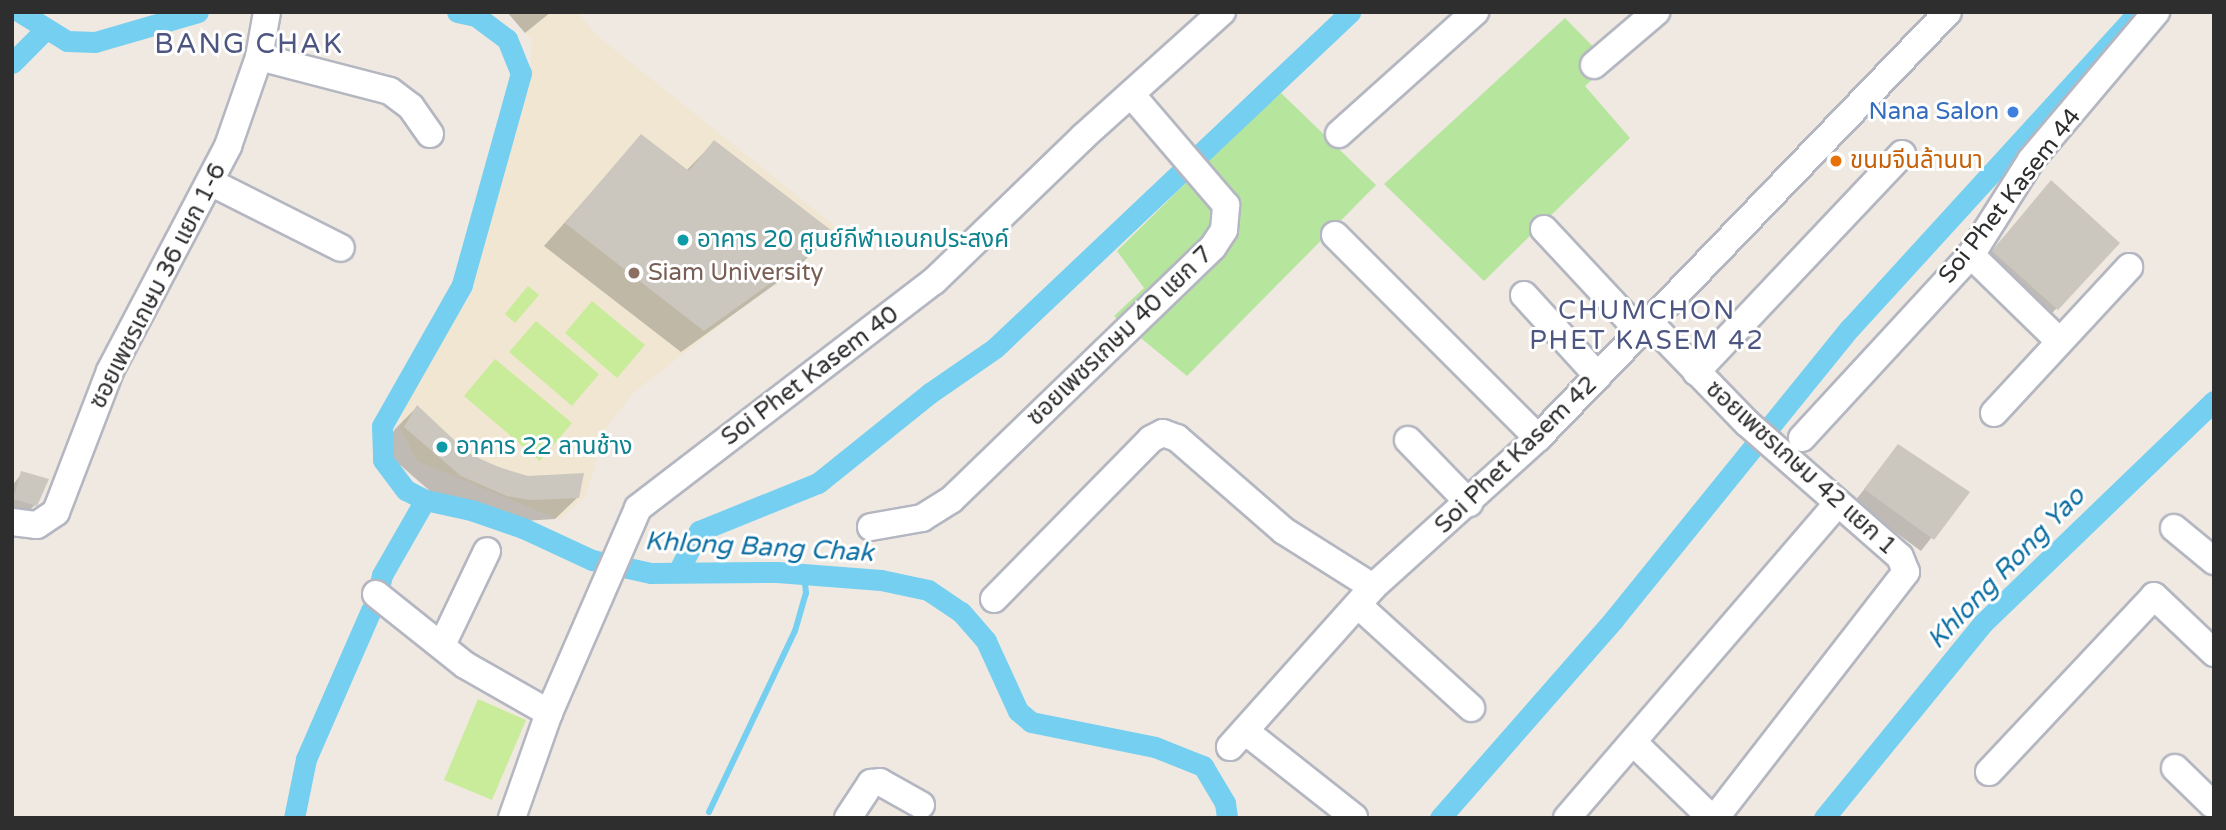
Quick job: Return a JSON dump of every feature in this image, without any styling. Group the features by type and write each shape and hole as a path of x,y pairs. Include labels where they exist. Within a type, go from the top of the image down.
{"street":[{"name":"Soi Phet Kasem 40","path":"512,818 549,713 602,583 620,544 651,495 934,281 1131,94 1223,12"},
{"path":"1339,134 1475,12"},
{"path":"1594,65 1657,12"},
{"name":"Soi Phet Kasem 42","path":"1354,817 1238,739 1366,596 1538,438 1646,329 1727,239 1948,12"},
{"name":"Soi Phet Kasem 44","path":"1801,438 1971,255 2031,160 2156,12"},
{"name":"ซอยเพชรเกษม 36 แยก 1-6","path":"12,522 37,525 56,512 110,371 212,183 259,57 266,20"},
{"path":"259,57 390,91 411,107 430,134"},
{"name":"ซอยเพชรเกษม 40 แยก 7","path":"871,527 922,517 951,500 1213,247 1224,230 1226,205 1131,94"},
{"path":"1696,372 1902,154"},
{"path":"212,183 341,248"},
{"name":"ซอยเพชรเกษม 42 แยก 1","path":"1544,229 1762,437 1900,556 1906,572 1713,818 1634,743"},
{"path":"1335,235 1538,438"},
{"path":"1971,255 2058,340"},
{"path":"1994,413 2058,340 2129,267"},
{"path":"1524,295 1598,376"},
{"path":"994,599 1151,439 1163,433 1177,438 1284,531 1366,596 1471,709"},
{"path":"1408,440 1469,503"},
{"path":"1567,818 1837,504"},
{"path":"2174,528 2214,561"},
{"path":"442,645 487,551"},
{"path":"376,594 504,690 549,713"},
{"path":"1989,772 2151,598 2159,599 2214,653"},
{"path":"2175,768 2209,808"},
{"path":"848,818 872,783 880,782 921,804"}],"shaded area":[{"name":"Siam University","path":"507,12 578,12 595,34 841,231 633,393 607,427 585,497 560,520 417,461 400,428 402,407 472,292 530,74 532,40"}],"green space":[{"path":"1565,18 1610,64 1585,86 1630,138 1484,281 1384,184"},
{"path":"1279,91 1376,185 1187,376 1114,316 1144,288 1117,251"},
{"path":"528,286 539,295 515,323 505,314"},
{"path":"592,301 645,345 617,378 565,333"},
{"path":"536,321 599,374 572,406 509,352"},
{"path":"495,359 572,423 540,461 464,396"},
{"path":"478,699 526,720 492,800 444,780"}],"building":[{"name":"อาคาร 20 ศูนย์กีฬาเอนกประสงค์","path":"641,134 689,171 714,140 832,231 819,248 704,331 565,223"},
{"path":"2051,180 2120,243 2058,310 1992,251"},
{"name":"อาคาร 22 ลานช้าง","path":"417,405 468,453 498,467 528,476 584,473 579,498 531,500 507,496 461,476 404,427"},
{"path":"1898,444 1970,492 1934,540 1864,489"},
{"path":"21,471 49,479 37,506 13,499"}],"waterway":[{"name":"Khlong Bang Chak","path":"20,12 67,41 95,42 198,12"},
{"name":"Khlong Bang Chak","path":"457,12 476,16 507,39 521,73 462,285 382,426 383,460 406,490 425,500 471,510 523,528 592,560 651,573 777,572 881,580 928,590 961,612 986,641 1018,711 1031,722 1155,747 1203,766 1225,803 1227,818"},
{"path":"679,570 699,531 818,483 930,393 995,348 1350,12"},
{"path":"1440,818 1614,619 1850,328 2139,12"},
{"path":"12,63 44,31"},
{"name":"Khlong Rong Yao","path":"1824,818 1983,623 2214,401"},
{"path":"379,588 382,575 425,500"},
{"path":"709,812 795,631 806,593 804,575"},
{"path":"294,818 306,759 371,610"}],"place":[{"name":"Nana Salon","path":"2013,112"},
{"name":"ขนมจีนล้านนา","path":"1836,161"},
{"name":"อาคาร 20 ศูนย์กีฬาเอนกประสงค์","path":"683,240"},
{"name":"Siam University","path":"634,273"},
{"name":"อาคาร 22 ลานช้าง","path":"442,447"}],"district":[{"name":"BANG CHAK","path":"249,44"},
{"name":"CHUMCHON PHET KASEM 42","path":"1647,326"}]}
